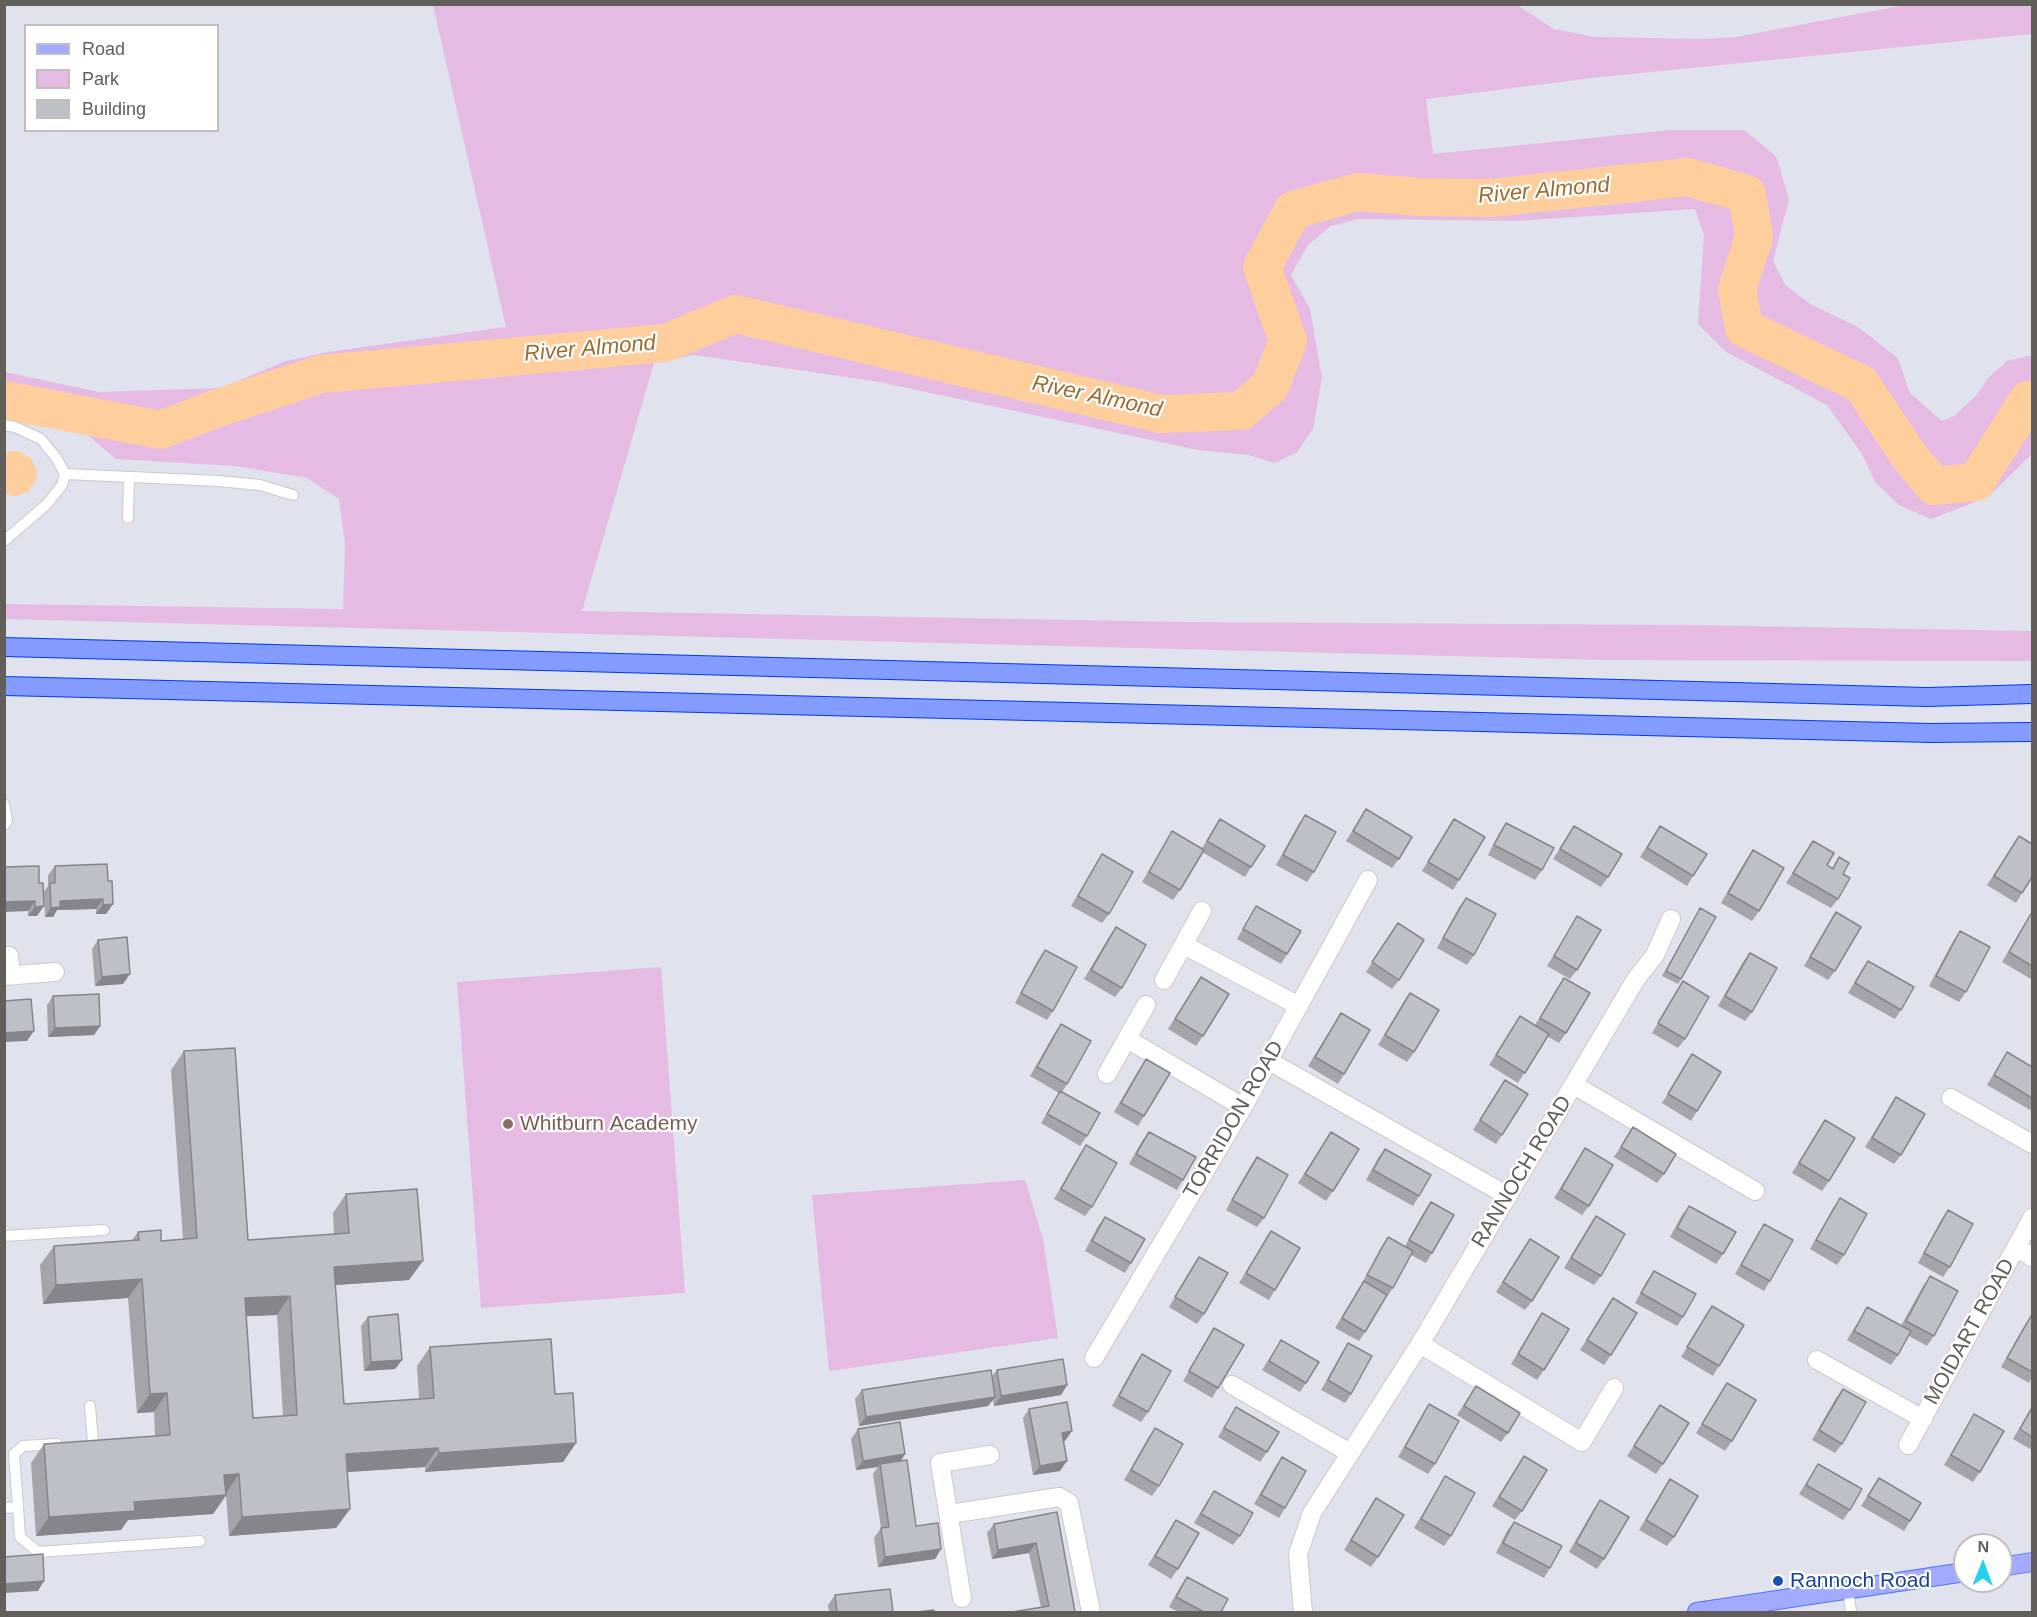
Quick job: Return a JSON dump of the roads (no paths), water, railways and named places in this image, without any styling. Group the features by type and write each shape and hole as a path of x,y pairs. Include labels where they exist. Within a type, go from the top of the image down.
{"highway":[{"path":"4,648 1927,697 2032,694"},
{"path":"4,686 1931,733 2032,732"}],"main road":[{"path":"2013,1565 2032,1562"},
{"path":"1697,1612 1953,1574"}],"street":[{"name":"TORRIDON ROAD","path":"1094,1358 1243,1107 1368,879"},
{"path":"1164,980 1202,911"},
{"name":"RANNOCH ROAD","path":"1303,1612 1298,1554 1312,1513 1420,1344 1636,979 1655,955 1671,920"},
{"path":"1184,945 1299,1006"},
{"path":"9,956 8,975 55,972"},
{"path":"1107,1074 1146,1005"},
{"path":"1127,1039 1243,1107"},
{"path":"1269,1060 1508,1197"},
{"path":"1574,1085 1755,1191"},
{"path":"1951,1098 2032,1144"},
{"name":"MOIDART ROAD","path":"1908,1445 2032,1218"},
{"path":"2016,1247 2032,1257"},
{"path":"1420,1344 1582,1442 1614,1388"},
{"path":"1817,1360 1923,1419"},
{"path":"1232,1385 1350,1453"},
{"path":"962,1598 940,1463 990,1455"},
{"path":"950,1514 1059,1497 1070,1503 1091,1612"}],"lane":[{"path":"4,425 15,427 41,439 57,459 65,474 62,485 46,505 4,541"},
{"path":"65,474 260,485 293,495"},
{"path":"128,518 129,477"},
{"path":"4,804 8,821 4,825"},
{"path":"4,1236 104,1230"},
{"path":"90,1406 93,1442"},
{"path":"104,1441 23,1446 14,1454 20,1537 38,1552 200,1541"},
{"path":"4,1508 18,1507"},
{"path":"1848,1589 1851,1612"}],"waterway":[{"name":"River Almond","path":"4,400 161,430 212,410 321,374 665,343 736,314 1161,414 1241,411 1270,386 1288,341 1262,267 1293,210 1358,192 1420,197 1491,198 1688,177 1747,194 1754,236 1737,290 1744,328 1861,384 1909,456 1934,486 1976,482 2028,400 2032,399"}],"place":[{"name":"Whitburn Academy","path":"508,1124"},
{"name":"Rannoch Road","path":"1778,1581"}]}
